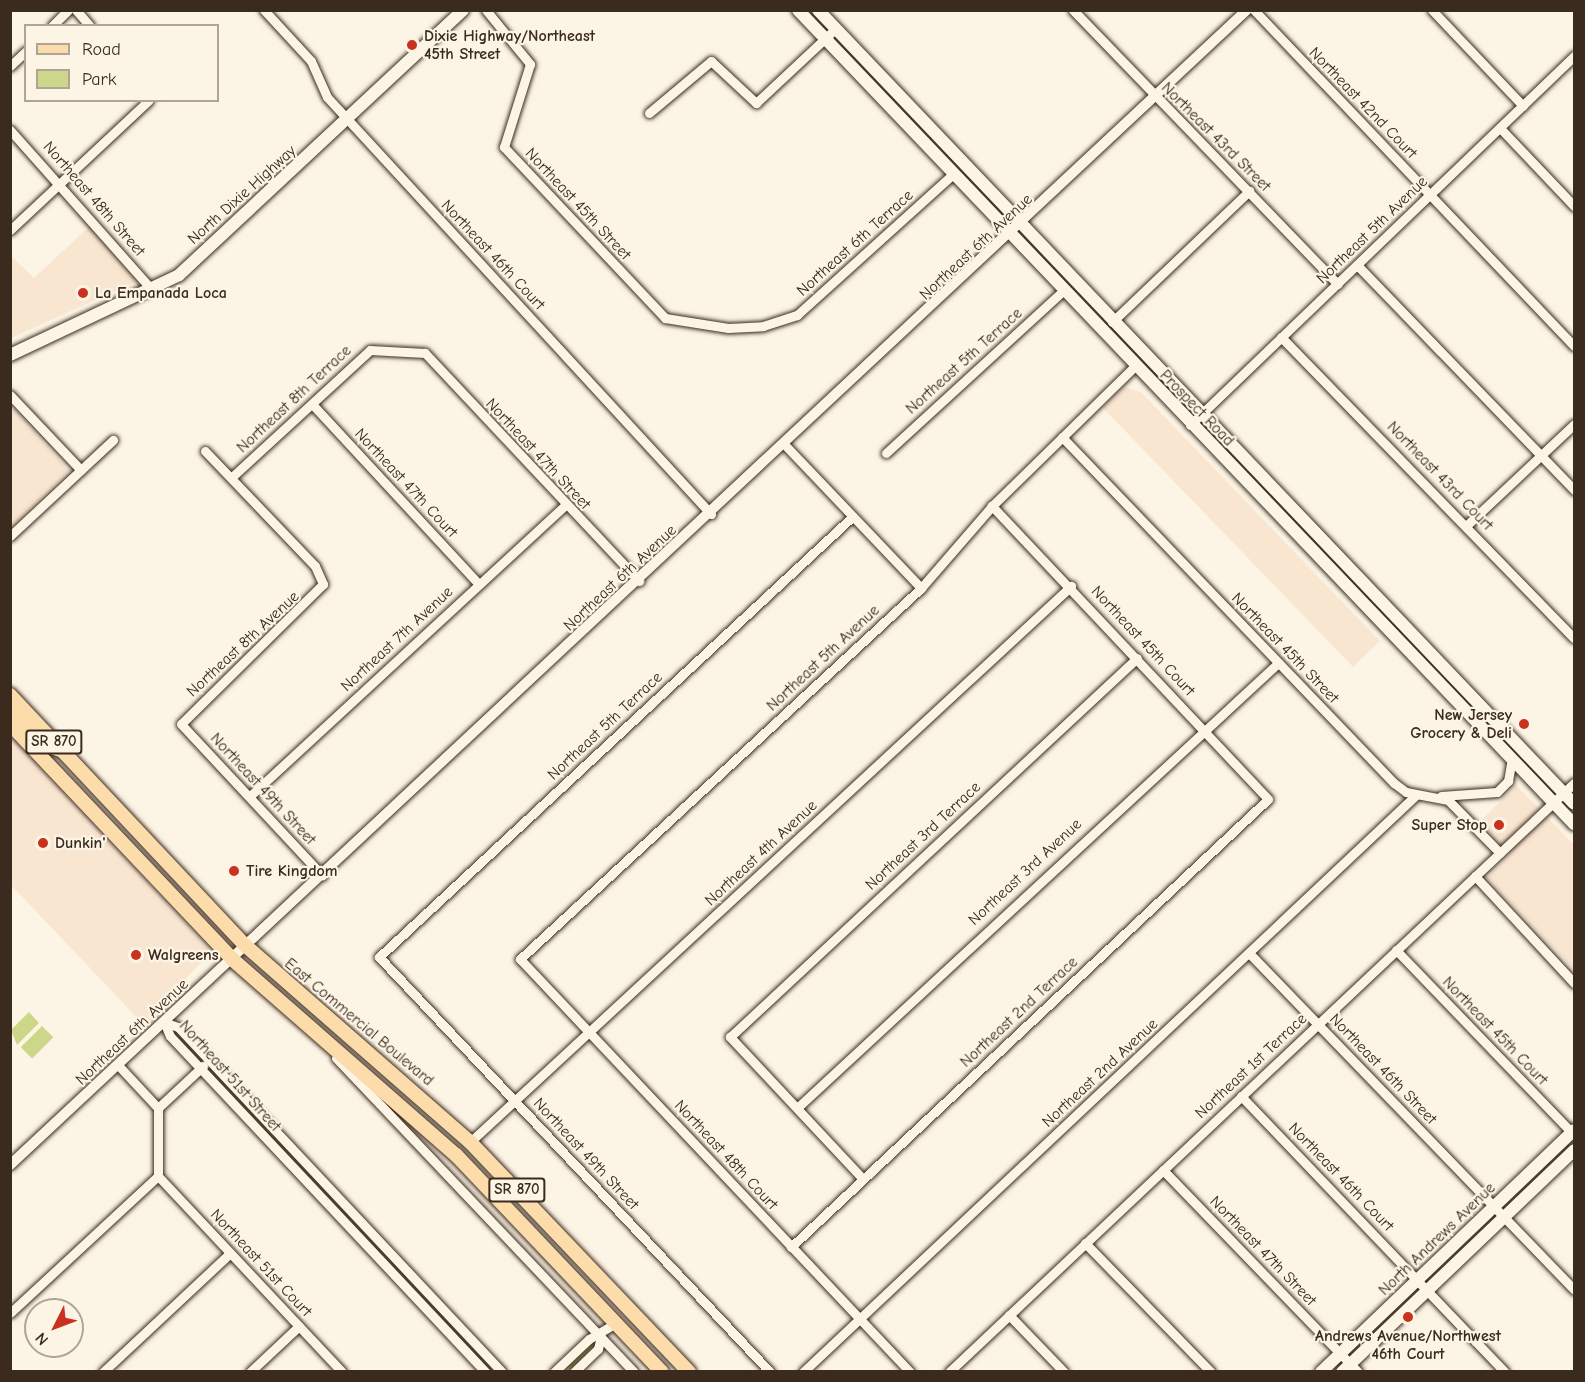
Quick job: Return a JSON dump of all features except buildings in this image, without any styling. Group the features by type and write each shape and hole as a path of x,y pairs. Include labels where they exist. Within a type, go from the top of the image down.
{"main road":[{"name":"North Dixie Highway","path":"10,355 152,290 179,275 348,120 463,10"},
{"name":"Prospect Road","path":"798,10 1062,292 1575,824"},
{"name":"Prospect Road","path":"818,10 1020,226 1575,804"},
{"path":"1372,614 1382,604"},
{"name":"East Commercial Boulevard","path":"10,695 246,946 470,1142 689,1371"},
{"path":"10,709 43,744 62,750"},
{"name":"SR 870","path":"10,724 232,959 320,1041 393,1098 464,1162 662,1371"},
{"path":"48,763 68,768 118,819 135,828"},
{"path":"393,1098 407,1097 448,1135 470,1142"},
{"name":"North Andrews Avenue","path":"1321,1371 1574,1133"},
{"name":"North Andrews Avenue","path":"1350,1369 1575,1150"},
{"path":"464,1162 479,1161 522,1206 537,1211"},
{"path":"547,1250 561,1253 608,1302 627,1306"},
{"path":"616,1323 635,1327 678,1371"}],"street":[{"path":"54,24 68,10"},
{"path":"76,10 88,24"},
{"name":"Northeast 46th Court","path":"264,10 311,61 327,97 711,514"},
{"name":"Northeast 45th Street","path":"486,10 530,64 504,147 665,318"},
{"name":"Northeast 43rd Street","path":"1073,10 1338,284"},
{"name":"Northeast 6th Avenue","path":"10,1165 1010,236 1247,10"},
{"name":"Northeast 42nd Court","path":"1254,10 1575,346"},
{"path":"1436,12 1523,106"},
{"path":"649,113 711,61 756,103 835,29"},
{"path":"10,66 24,53"},
{"name":"Northeast 5th Avenue","path":"1190,425 1574,57"},
{"path":"10,230 147,102"},
{"path":"1500,128 1575,206"},
{"name":"Northeast 48th Street","path":"10,130 62,182 152,290"},
{"name":"Northeast 6th Terrace","path":"665,318 728,328 763,326 797,315 952,175"},
{"path":"1112,322 1249,191"},
{"path":"1357,265 1575,490"},
{"name":"Northeast 5th Terrace","path":"886,453 1062,292"},
{"name":"Northeast 43rd Court","path":"1281,338 1467,525 1575,638"},
{"name":"Northeast 8th Terrace","path":"233,476 370,350 414,350"},
{"name":"Northeast 47th Street","path":"414,350 425,353 639,582"},
{"name":"Northeast 5th Avenue","path":"519,959 921,588 992,506 1134,367"},
{"path":"10,395 81,470"},
{"name":"Northeast 47th Court","path":"312,404 478,584"},
{"path":"1467,525 1575,424"},
{"name":"Northeast 45th Street","path":"1062,437 1394,783 1416,795 1441,796"},
{"path":"10,536 113,440"},
{"path":"784,444 921,588"},
{"path":"206,451 233,476"},
{"name":"Northeast 8th Avenue","path":"181,724 323,584 315,566 233,476"},
{"name":"Northeast 7th Avenue","path":"250,796 565,505"},
{"name":"Northeast 45th Court","path":"992,506 1071,586 1268,799"},
{"name":"Northeast 5th Terrace","path":"380,957 852,517"},
{"name":"Northeast 4th Avenue","path":"470,1142 1071,586"},
{"name":"Northeast 3rd Terrace","path":"797,1108 730,1037 1137,658"},
{"name":"Northeast 3rd Avenue","path":"797,1108 1203,727 1278,663"},
{"name":"Northeast 49th Street","path":"181,724 322,875"},
{"path":"1441,796 1497,792 1508,782 1512,759"},
{"name":"Northeast 1st Terrace","path":"949,1371 1575,783"},
{"name":"Northeast 2nd Avenue","path":"803,1371 860,1320 1416,795"},
{"path":"1441,796 1500,853"},
{"name":"Northeast 2nd Terrace","path":"792,1247 1268,799"},
{"path":"1475,876 1575,983"},
{"name":"Northeast 45th Court","path":"1396,950 1574,1133"},
{"name":"Northeast 46th Street","path":"1249,953 1506,1216 1575,1290"},
{"name":"Northeast 49th Street","path":"380,957 770,1371"},
{"name":"Northeast 48th Court","path":"519,959 910,1371"},
{"name":"Northeast 51st Street","path":"164,1022 178,1027 502,1371"},
{"name":"Northeast 51st Street","path":"164,1022 200,1069 482,1368"},
{"path":"320,1041 634,1371"},
{"path":"158,1108 209,1060"},
{"path":"10,1313 158,1176 158,1108 118,1065"},
{"name":"Northeast 46th Court","path":"1241,1096 1504,1371"},
{"path":"797,1108 863,1179"},
{"path":"447,1175 464,1162"},
{"name":"Northeast 47th Street","path":"1163,1170 1340,1353 1350,1369"},
{"name":"Northeast 51st Court","path":"158,1176 342,1371"},
{"path":"364,1243 374,1233"},
{"path":"1085,1243 1211,1371"},
{"path":"103,1371 230,1253"},
{"path":"1009,1315 1064,1371"},
{"path":"554,1371 589,1339 601,1336 616,1323"},
{"path":"250,1371 299,1326"},
{"path":"574,1371 598,1348 601,1336"},
{"path":"471,1371 482,1368 487,1356"}],"shaded area":[{"path":"92,224 142,279 11,338 10,255 34,278"},
{"path":"1124,387 1141,392 1380,641 1353,667 1103,408"},
{"path":"11,405 69,471 11,527"},
{"path":"10,736 212,951 143,1024 11,885"},
{"path":"1516,785 1574,845 1574,970 1487,878 1510,854 1480,822"}],"green space":[{"path":"29,1012 39,1023 17,1045 11,1030"},
{"path":"42,1026 53,1037 32,1059 21,1047"},
{"path":"179,1032 500,1371 488,1371 174,1036"},
{"path":"589,1341 595,1347 569,1371 557,1372"}],"place":[{"name":"Dixie Highway/Northeast 45th Street","path":"412,45"},
{"name":"La Empanada Loca","path":"83,293"},
{"name":"New Jersey Grocery & Deli","path":"1524,724"},
{"name":"Super Stop","path":"1499,825"},
{"name":"Dunkin'","path":"43,843"},
{"name":"Tire Kingdom","path":"234,871"},
{"name":"Walgreens","path":"136,955"},
{"name":"Andrews Avenue/Northwest 46th Court","path":"1408,1317"}]}
